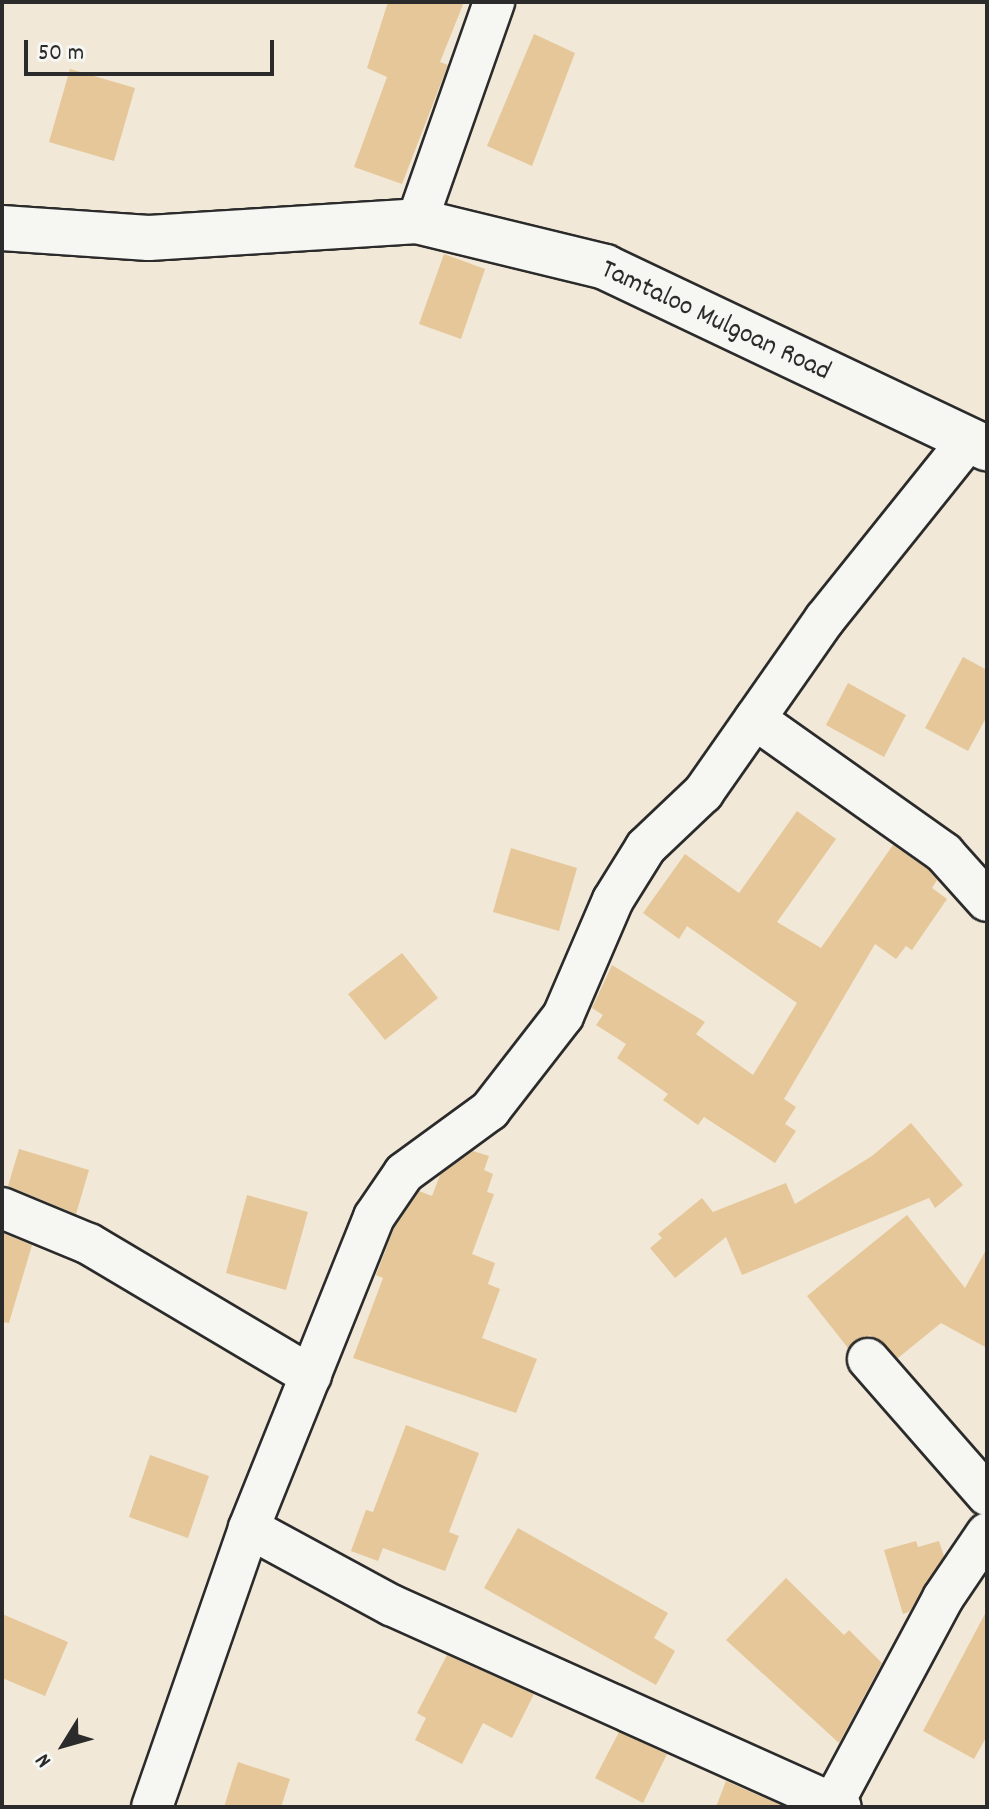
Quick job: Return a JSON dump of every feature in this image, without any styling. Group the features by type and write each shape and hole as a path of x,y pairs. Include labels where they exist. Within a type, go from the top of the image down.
{"main road":[{"name":"Tamtaloo Mulgoan Road","path":"2,228 149,238 417,221 605,267 980,435"}],"street":[{"path":"417,221 494,2"},
{"path":"152,1807 249,1528 374,1217 404,1173 490,1110 563,1016 613,900 646,847 703,793 825,619 980,435"},
{"path":"755,719 944,853 987,901"},
{"path":"2,1208 89,1244 311,1376"},
{"path":"868,1359 987,1495"},
{"path":"249,1528 391,1605 835,1806 956,1576 987,1533"}],"building":[{"path":"388,2 464,2 440,62 448,65 402,184 354,167 387,77 367,68"},
{"path":"534,34 575,53 532,166 487,146"},
{"path":"70,69 135,88 114,161 49,142"},
{"path":"444,254 485,269 461,339 419,324"},
{"path":"963,657 987,670 987,716 968,751 925,728"},
{"path":"848,683 906,715 884,757 826,725"},
{"path":"797,811 836,839 777,922 821,948 893,845 929,870 937,880 932,888 947,899 912,950 906,946 896,959 875,944 784,1099 796,1107 785,1124 796,1131 775,1163 704,1117 698,1125 663,1100 668,1094 617,1058 626,1044 596,1025 603,1015 592,1008 612,965 705,1022 696,1034 753,1075 797,1003 687,926 679,939 643,913 685,854 739,893"},
{"path":"511,848 577,868 559,931 493,912"},
{"path":"402,953 438,998 385,1040 348,994"},
{"path":"911,1123 963,1185 935,1208 929,1198 742,1275 726,1237 675,1278 650,1248 662,1238 658,1234 702,1198 713,1212 786,1183 795,1204 872,1156"},
{"path":"19,1149 89,1170 76,1214 8,1186"},
{"path":"473,1151 489,1156 484,1170 493,1174 487,1192 494,1194 472,1254 495,1263 488,1284 500,1289 482,1338 537,1359 516,1413 353,1358 383,1278 376,1275 394,1228 419,1191 432,1196 440,1175"},
{"path":"247,1195 308,1212 286,1290 226,1273"},
{"path":"907,1215 965,1288 987,1248 987,1348 941,1323 898,1358 870,1335 848,1348 807,1296"},
{"path":"2,1233 32,1245 9,1323 2,1322"},
{"path":"406,1425 479,1453 449,1532 459,1536 445,1571 383,1548 378,1561 351,1551 366,1510 373,1512"},
{"path":"150,1455 209,1476 188,1538 129,1517"},
{"path":"518,1528 668,1613 654,1638 675,1651 656,1685 484,1588"},
{"path":"916,1541 918,1547 939,1541 944,1556 909,1612 903,1614 884,1550"},
{"path":"786,1578 844,1635 849,1630 882,1663 839,1743 726,1640"},
{"path":"987,1610 987,1736 974,1759 923,1731"},
{"path":"2,1614 68,1642 45,1696 2,1678"},
{"path":"447,1655 534,1694 512,1738 483,1723 462,1764 415,1740 426,1718 417,1713"},
{"path":"619,1732 667,1754 643,1803 595,1778"},
{"path":"238,1762 290,1779 281,1807 224,1807"},
{"path":"726,1781 785,1807 716,1807"}]}
